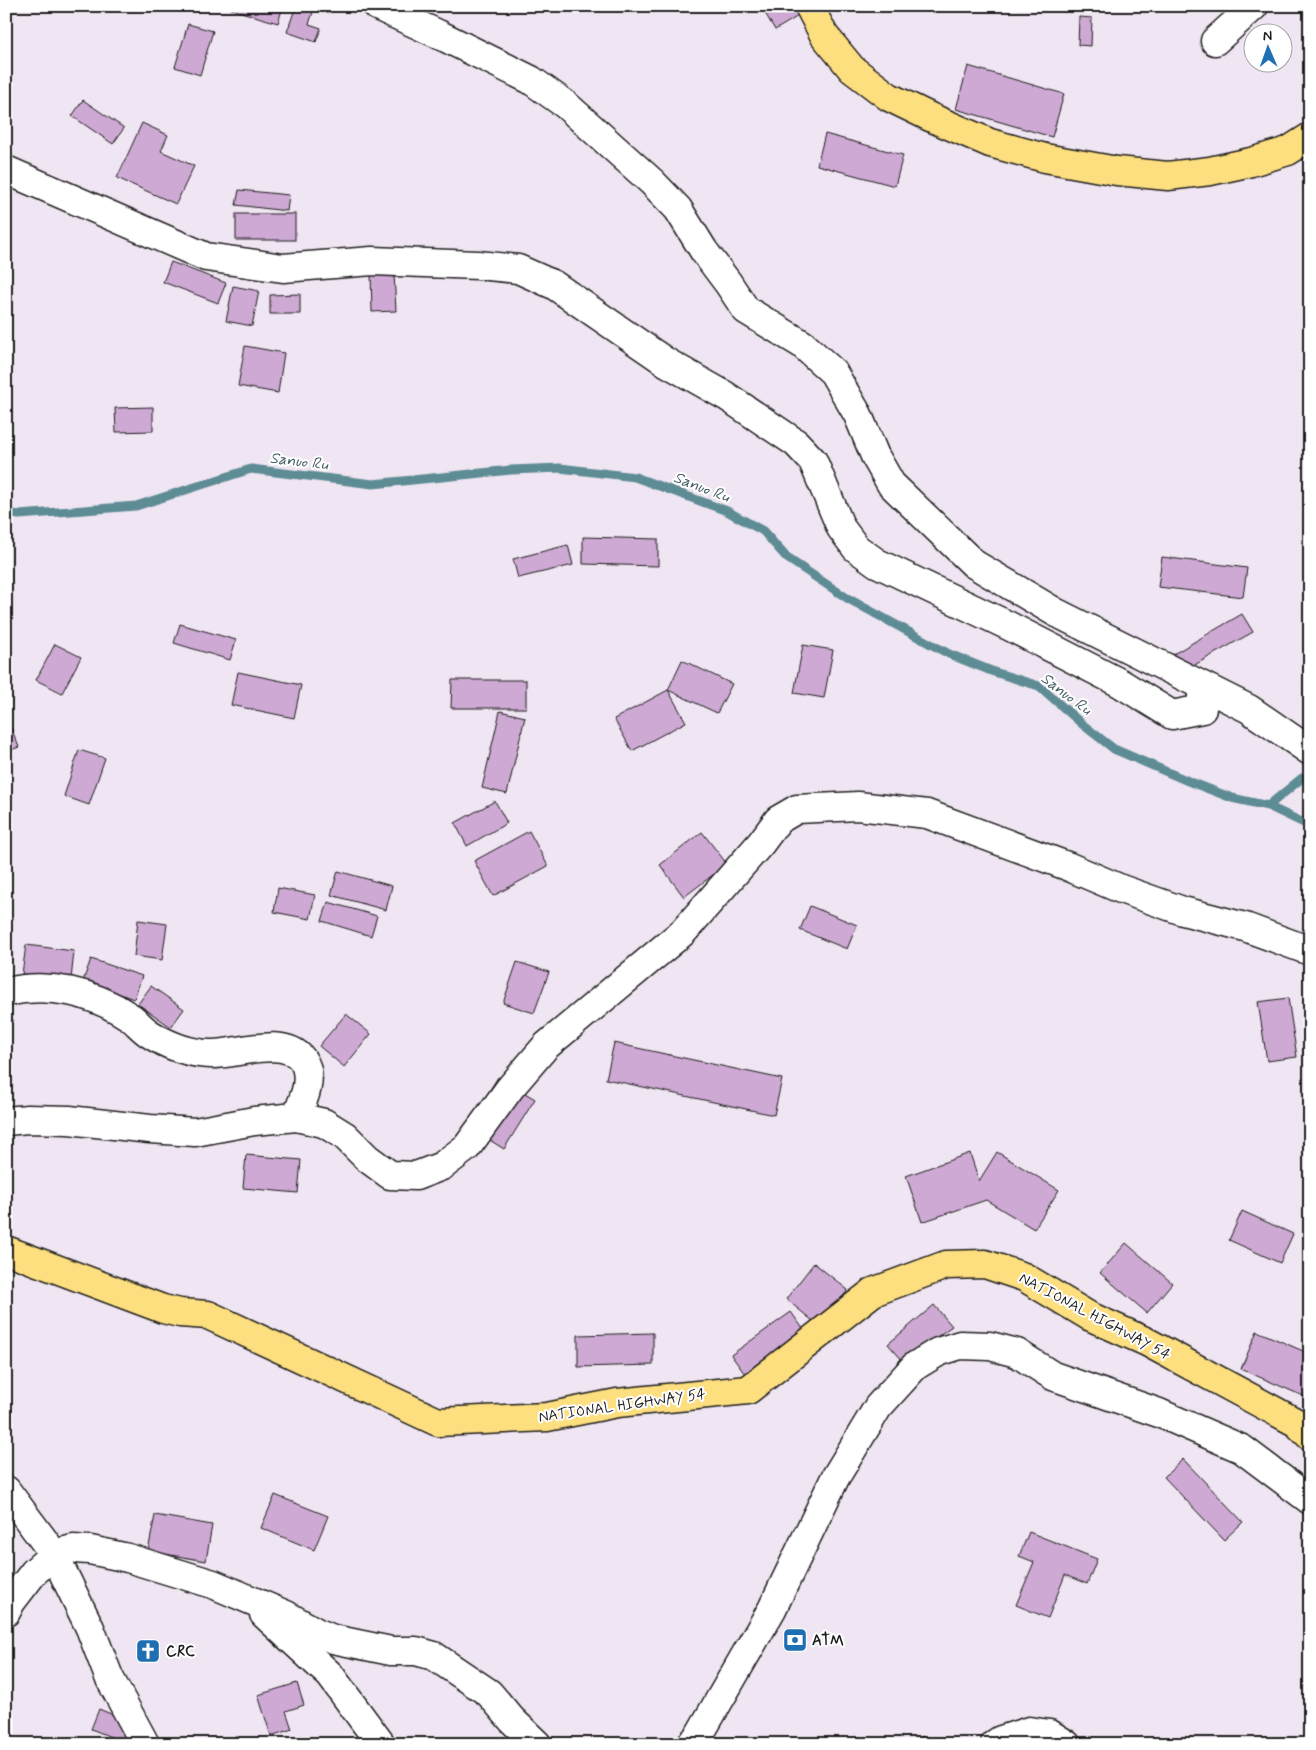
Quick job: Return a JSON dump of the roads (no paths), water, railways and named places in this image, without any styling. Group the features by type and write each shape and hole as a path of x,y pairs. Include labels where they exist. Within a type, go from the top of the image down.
{"main road":[{"path":"809,6 824,35 852,69 889,97 990,143 1044,158 1117,171 1168,176 1210,171 1251,162 1288,151 1310,136"},
{"name":"NATIONAL HIGHWAY 54","path":"6,1250 163,1310 208,1315 438,1422 547,1417 617,1403 748,1390 873,1292 946,1265 986,1264 1024,1277 1089,1316 1147,1342 1297,1423 1310,1436"}],"street":[{"path":"377,6 531,80 566,105 652,182 678,209 704,251 746,310 802,344 834,372 858,415 875,456 891,484 974,564 1055,612 1249,709 1310,750"},
{"path":"1215,41 1254,6"},
{"path":"6,170 206,257 283,268 372,261 478,265 518,269 554,285 666,362 726,396 796,443 813,461 841,528 856,548 877,563 1009,626 1120,683 1172,715 1202,709 1202,687"},
{"path":"6,1121 28,1119 69,1120 195,1132 254,1121 296,1117 324,1123 345,1136 366,1158 390,1175 416,1176 442,1166 468,1147 510,1088 546,1046 684,932 761,843 778,820 797,809 858,806 927,814 1067,866 1121,889 1183,911 1245,927 1310,950"},
{"path":"6,992 19,989 68,989 98,1000 130,1017 150,1034 180,1049 209,1055 256,1048 287,1048 302,1059 308,1074 305,1094 296,1117"},
{"path":"691,1744 698,1737 772,1609 835,1478 878,1407 914,1366 938,1352 960,1345 990,1346 1017,1353 1053,1376 1159,1413 1242,1449 1310,1500"},
{"path":"6,1490 54,1554 90,1628 109,1677 144,1744"},
{"path":"6,1612 11,1602 34,1572 54,1554 73,1549 90,1550 128,1558 213,1584 286,1615 333,1640 391,1650 416,1651 434,1656 489,1693 512,1720 537,1744"},
{"path":"249,1599 330,1675 381,1744"},
{"path":"995,1744 1029,1730 1050,1734 1066,1744"}],"waterway":[{"name":"Sanuo Ru","path":"6,513 19,515 136,506 251,469 373,484 511,470 560,468 635,477 727,511 763,531 787,558 847,598 949,654 994,672 1039,686 1114,749 1232,798 1268,806 1310,826"},
{"path":"1268,806 1302,778"}],"place":[{"name":"ATM","path":"795,1640"},
{"name":"CRC","path":"148,1651"}]}
